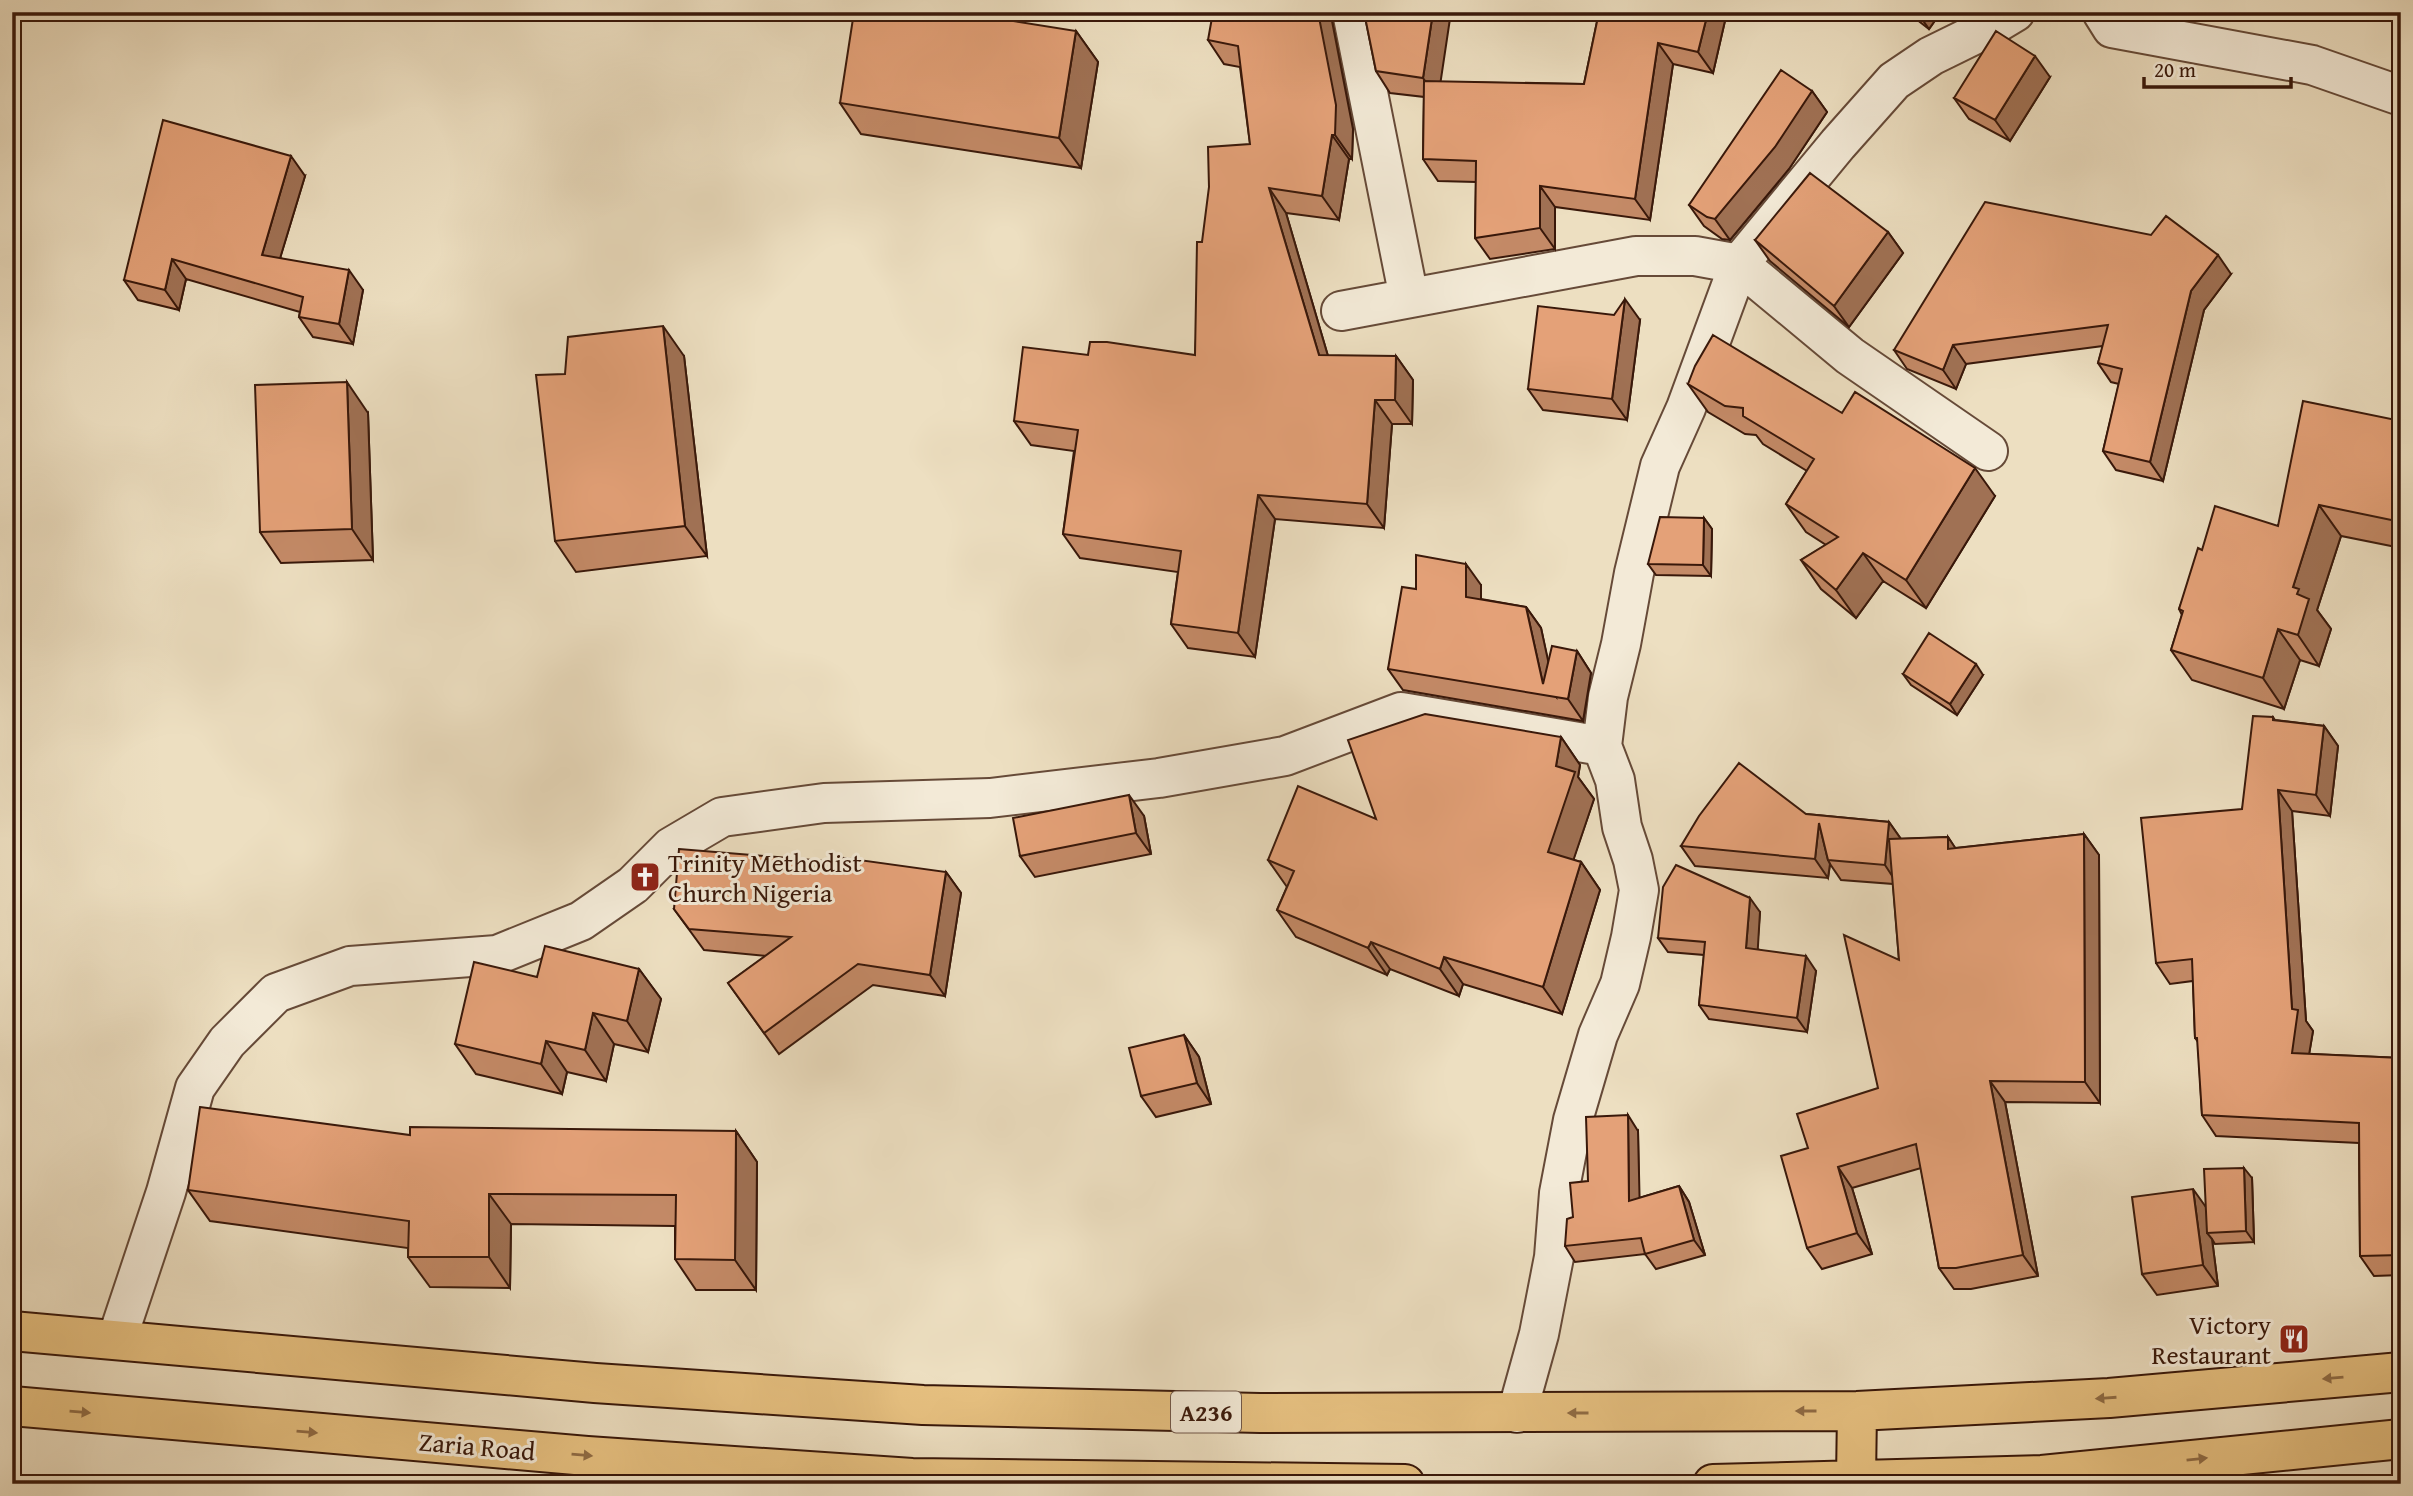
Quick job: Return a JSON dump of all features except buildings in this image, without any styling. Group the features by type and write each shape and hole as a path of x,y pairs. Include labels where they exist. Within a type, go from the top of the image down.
{"highway":[{"name":"A236","path":"12,1331 595,1383 923,1405 1260,1413 1857,1411 2109,1398 2401,1372"},
{"name":"Zaria Road","path":"12,1406 587,1456 912,1478 1405,1484"},
{"path":"1856,1479 1857,1411"},
{"path":"1713,1484 2042,1475 2401,1439"}],"street":[{"path":"1352,12 1409,298"},
{"path":"1517,1413 1539,1334 1553,1257 1559,1194 1573,1120 1598,1035 1620,984 1632,937 1639,890 1622,827 1615,780 1602,746 1608,697 1660,466 1686,408 1739,264 1838,144 1894,82 1931,56 2015,12"},
{"path":"2102,12 2112,28 2312,65 2401,96"},
{"path":"1340,311 1636,256 1695,256 1739,264 1850,356 1988,451"},
{"path":"117,1339 166,1192 195,1088 228,1042 276,993 349,966 497,955 581,921 633,885 671,847 722,817 824,803 989,798 1159,778 1285,756 1401,712 1602,746"}],"place":[{"name":"Trinity Methodist Church Nigeria","path":"645,877"},
{"name":"Victory Restaurant","path":"2294,1339"}]}
